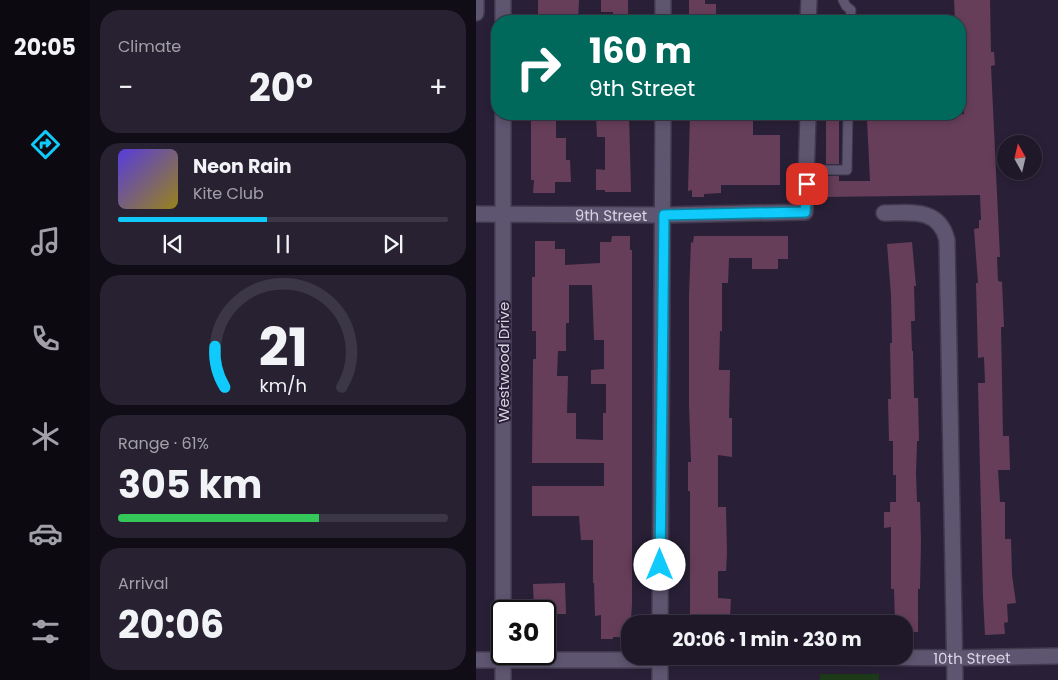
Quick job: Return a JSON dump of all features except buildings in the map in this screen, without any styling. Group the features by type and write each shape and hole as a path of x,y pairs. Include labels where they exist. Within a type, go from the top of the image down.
{"street":[{"path":"476,0 476,13"},
{"path":"503,0 503,15"},
{"path":"663,0 663,15"},
{"path":"808,15 809,0"},
{"name":"Westwood Drive","path":"503,120 503,600"},
{"path":"660,615 664,215 663,120"},
{"path":"807,170 808,120"},
{"name":"9th Street","path":"476,214 664,215 805,212 807,170"},
{"path":"884,213 920,213 928,215 941,225 947,240 954,680"},
{"name":"10th Street","path":"913,658 1058,656"},
{"path":"556,657 621,658"},
{"path":"476,660 491,658"},
{"path":"503,665 503,680"},
{"path":"660,665 660,680"}],"lane":[{"path":"843,0 851,10 851,15"},
{"path":"807,170 847,170 848,120"}],"green space":[{"path":"820,674 879,674 879,680 820,680"}],"route":[{"path":"660,565 664,215 805,212 807,184"}]}
